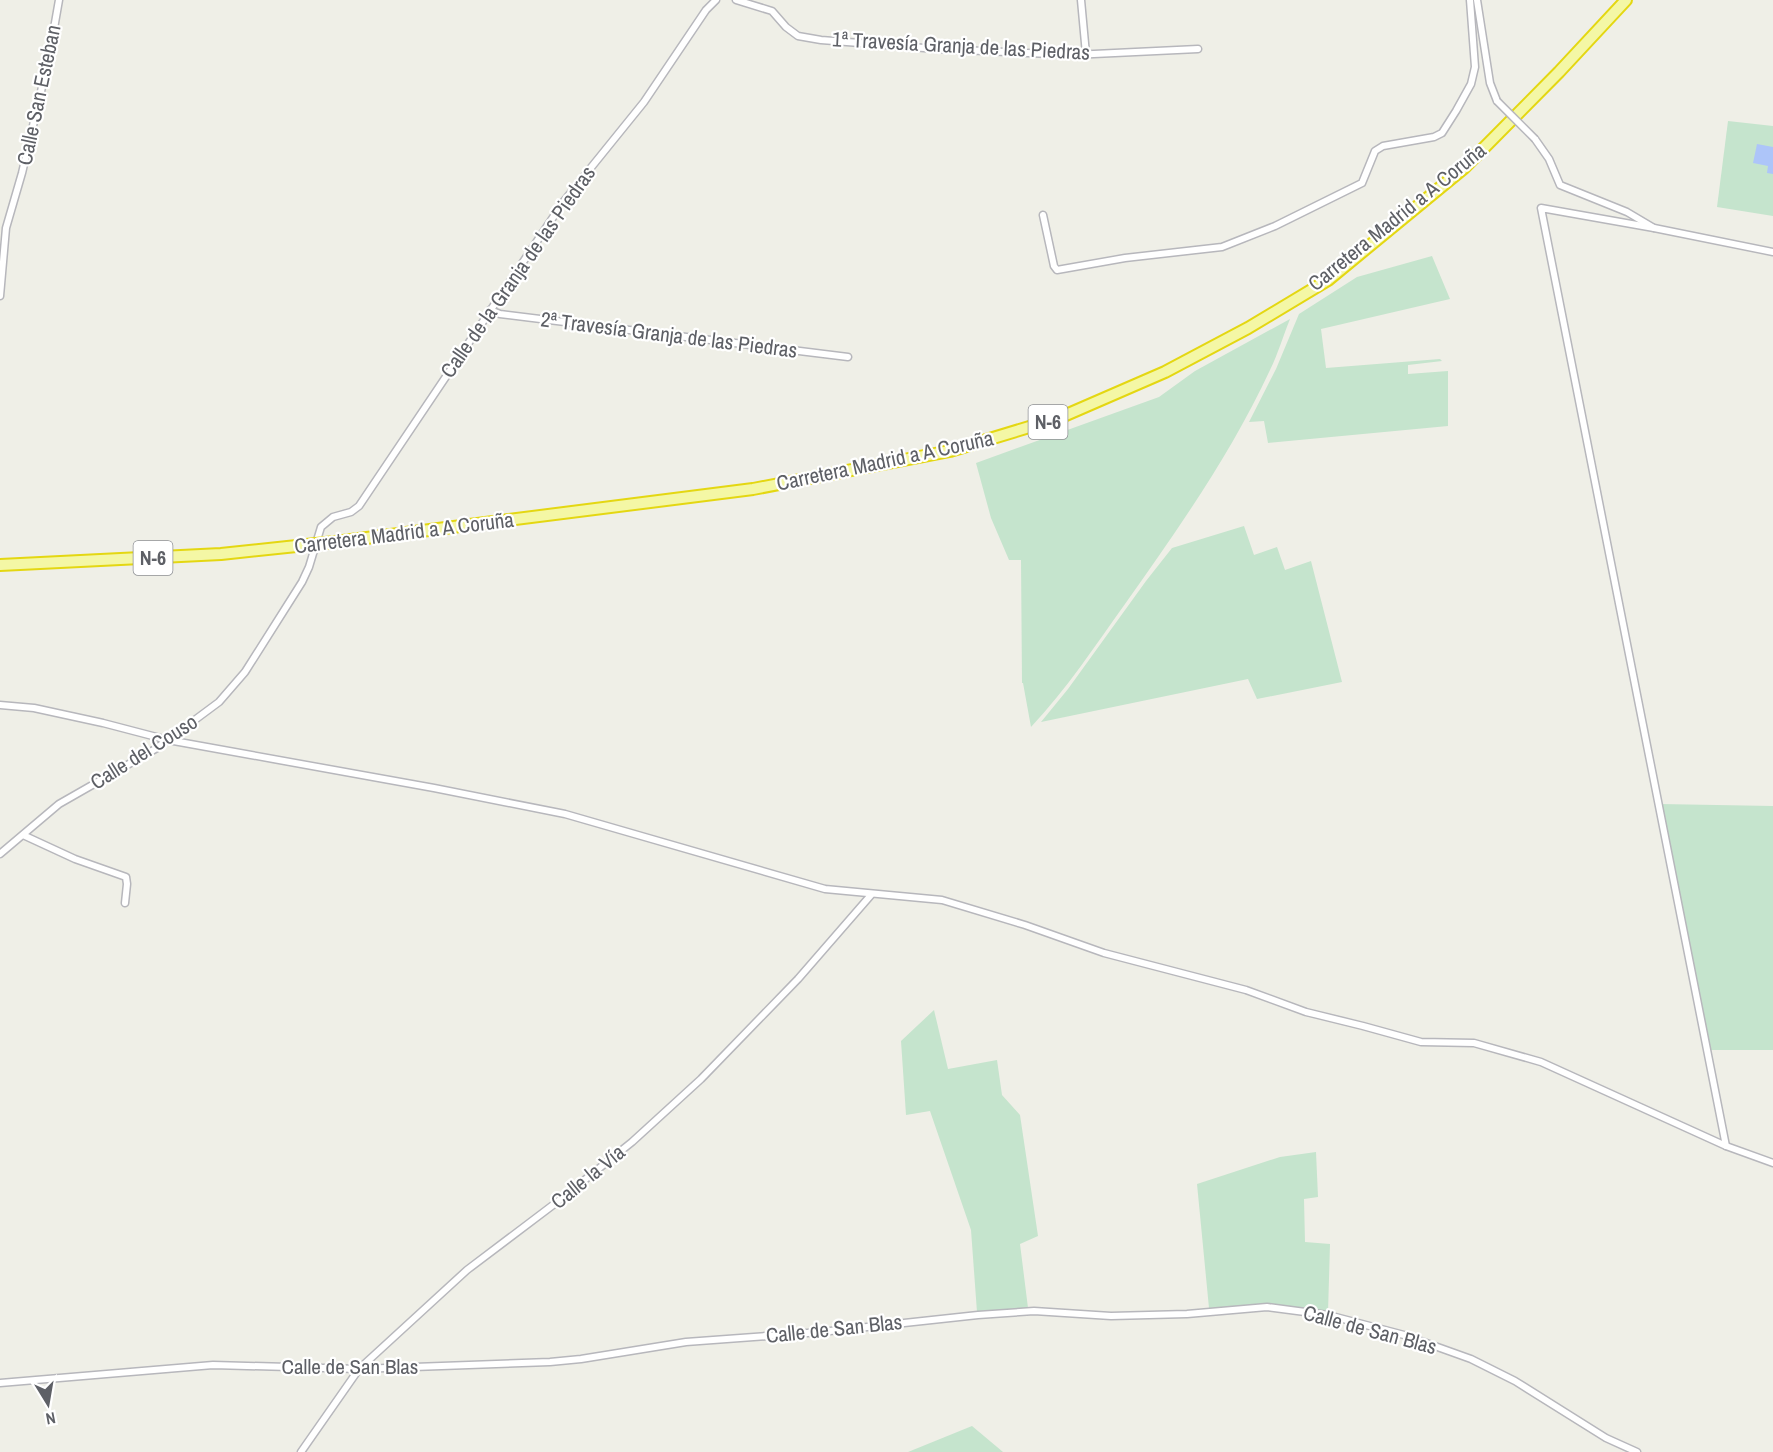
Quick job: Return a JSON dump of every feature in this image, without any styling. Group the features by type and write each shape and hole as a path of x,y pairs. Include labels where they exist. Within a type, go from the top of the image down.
{"highway":[{"name":"Carretera Madrid a A Coruña","path":"0,565 221,554 335,542 753,489 950,451 1059,418 1165,372 1248,328 1328,280 1464,168 1626,0"}],"street":[{"name":"Calle San Esteban","path":"0,296 6,228 22,173 46,68 58,0"},
{"name":"Calle de la Granja de las Piedras","path":"318,535 325,522 351,512 359,506 564,201 644,102 706,10 716,0"},
{"name":"1ª Travesía Granja de las Piedras","path":"736,0 772,11 786,27 804,38 938,49 1073,55 1198,49"},
{"path":"1081,0 1086,54"},
{"path":"1043,215 1054,266 1057,270 1125,258 1222,247 1275,226 1362,183 1376,151 1383,146 1434,137 1442,133 1456,111 1471,84 1475,67 1470,0"},
{"path":"1477,0 1490,83 1497,101 1535,139 1550,159 1560,185 1627,212 1654,228"},
{"path":"1726,1146 1541,208 1773,252"},
{"name":"2ª Travesía Granja de las Piedras","path":"490,310 500,314 848,357"},
{"name":"Calle del Couso","path":"0,854 59,804 168,741 216,704 245,672 306,574 318,535"},
{"path":"0,705 34,708 103,723 168,741 434,788 565,814 825,889 942,900 1025,925 1104,953 1235,987 1306,1012 1421,1042 1474,1043 1541,1062 1726,1146 1773,1163"},
{"path":"23,835 75,859 126,877 124,903"},
{"name":"Calle la Vía","path":"301,1452 359,1369 467,1270 632,1142 798,979 871,894"},
{"name":"Calle de San Blas","path":"0,1383 213,1365 359,1369 550,1362 686,1342 790,1335 1004,1313 1034,1311 1110,1316 1187,1314 1267,1307 1328,1315 1404,1335 1471,1359 1515,1381 1606,1438 1637,1452"}],"green space":[{"path":"1728,121 1773,126 1773,216 1717,207"},
{"path":"1432,256 1450,299 1321,329 1326,368 1440,359 1442,361 1408,365 1408,374 1448,371 1448,426 1268,443 1264,421 1249,422 1276,369 1299,314 1357,277"},
{"path":"1290,319 1273,364 1255,401 1203,490 1165,548 1080,667 1031,727 1022,683 1021,560 1009,560 991,518 976,463 1159,397 1195,371"},
{"path":"1244,526 1254,555 1277,547 1285,570 1311,561 1342,682 1257,699 1248,679 1041,722 1172,548"},
{"path":"1660,804 1773,806 1773,1050 1708,1050"},
{"path":"934,1010 948,1069 997,1060 1002,1095 1020,1115 1038,1236 1020,1244 1028,1308 977,1312 971,1230 930,1111 906,1115 901,1041"},
{"path":"1316,1152 1318,1197 1304,1199 1305,1242 1330,1244 1328,1313 1269,1305 1209,1308 1197,1184 1280,1157"},
{"path":"972,1426 1003,1452 908,1452"}],"water":[{"path":"1757,144 1773,147 1773,174 1767,173 1768,166 1753,163"}]}
